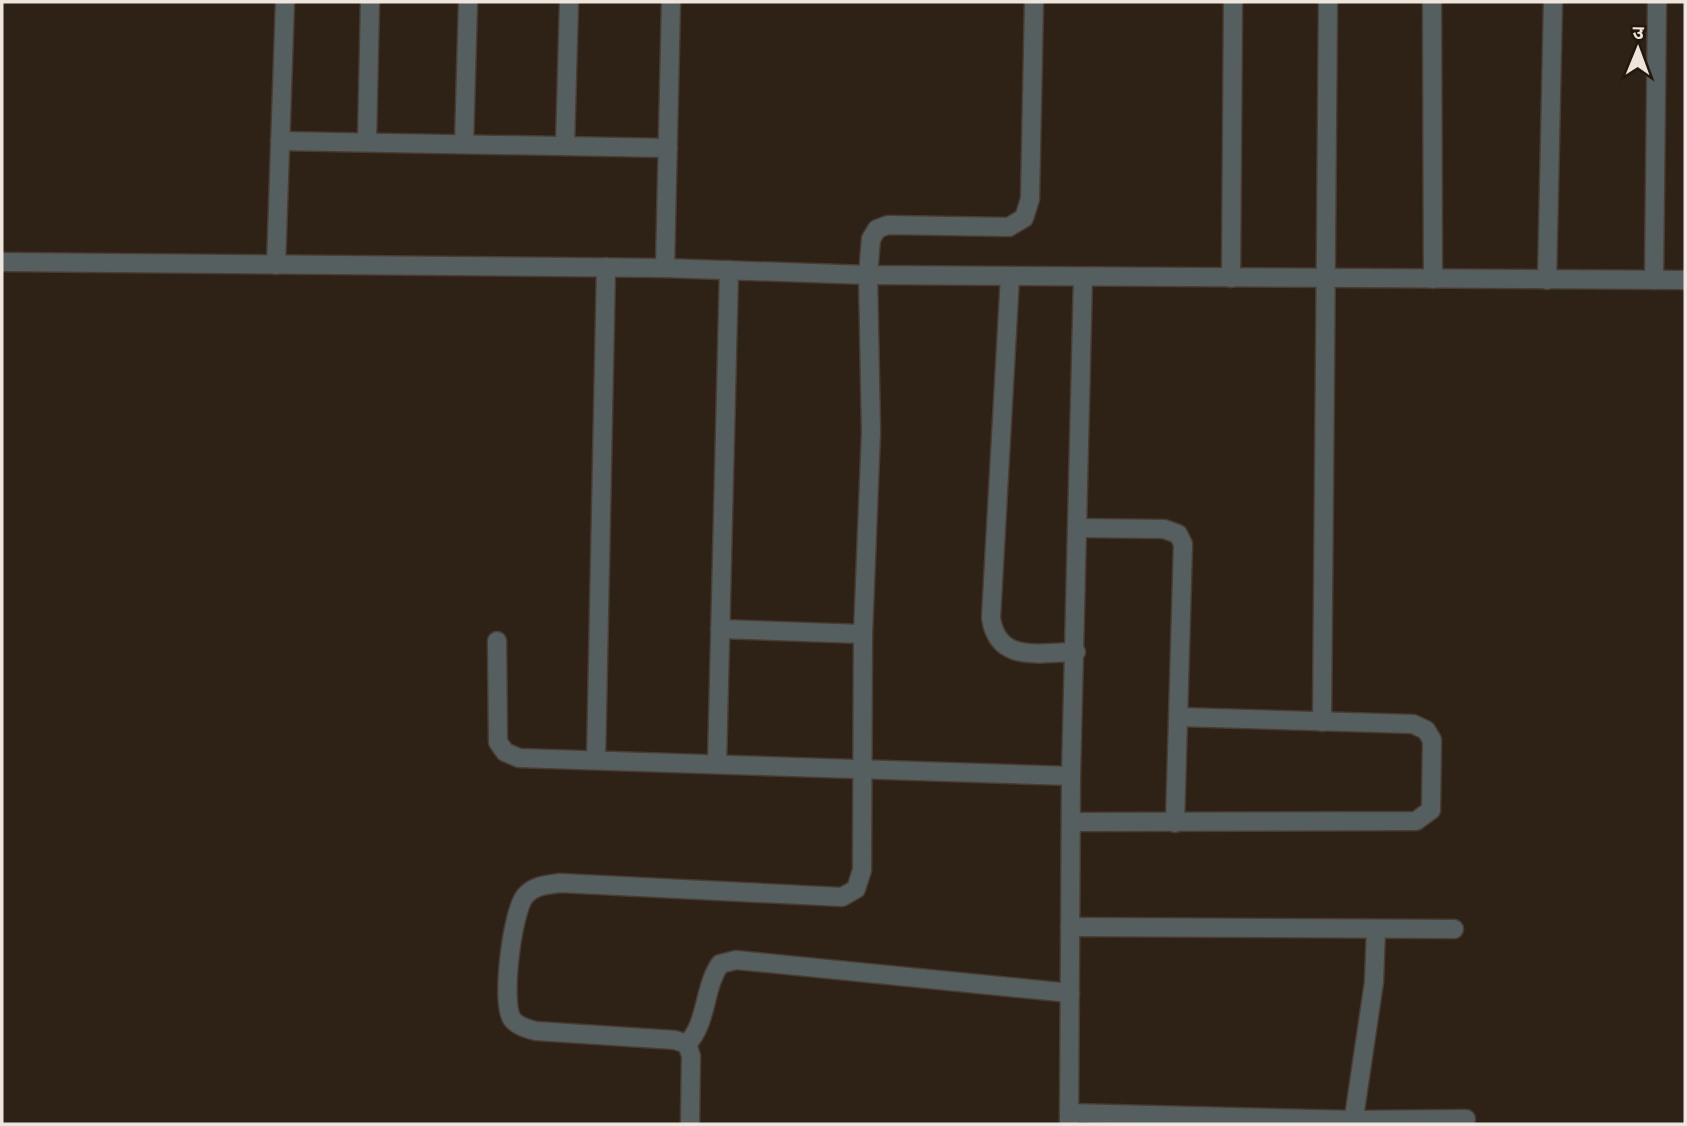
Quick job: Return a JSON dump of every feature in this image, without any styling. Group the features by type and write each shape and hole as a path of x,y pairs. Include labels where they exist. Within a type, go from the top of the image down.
{"street":[{"path":"276,265 285,2"},
{"path":"367,142 370,2"},
{"path":"464,144 468,2"},
{"path":"565,146 569,2"},
{"path":"665,268 671,2"},
{"path":"687,1044 675,1040 536,1031 520,1026 512,1018 508,1005 513,929 517,909 526,895 538,886 560,883 842,897 856,889 862,870 863,634 872,432 868,275 871,239 877,229 888,225 1009,227 1024,218 1030,199 1034,2"},
{"path":"1231,278 1233,2"},
{"path":"1322,722 1328,2"},
{"path":"1432,2 1433,279"},
{"path":"1547,280 1553,2"},
{"path":"1654,280 1657,2"},
{"path":"280,141 668,148"},
{"path":"2,262 606,267 868,275 1685,280"},
{"path":"596,760 606,267"},
{"path":"717,764 729,270"},
{"path":"1010,276 992,626 1001,646 1015,652 1076,652"},
{"path":"1083,277 1076,652 1070,776 1069,1119 1352,1122 1466,1119"},
{"path":"1079,528 1164,529 1178,534 1184,558 1175,823"},
{"path":"720,629 863,634"},
{"path":"497,641 498,742 505,752 519,758 1070,776"},
{"path":"1070,822 1416,821 1431,810 1432,740 1426,730 1413,724 1179,717"},
{"path":"1070,927 1454,929"},
{"path":"1352,1122 1374,982 1376,929"},
{"path":"687,1044 701,1023 713,975 720,964 736,960 1070,993"},
{"path":"687,1044 691,1056 690,1124"}]}
